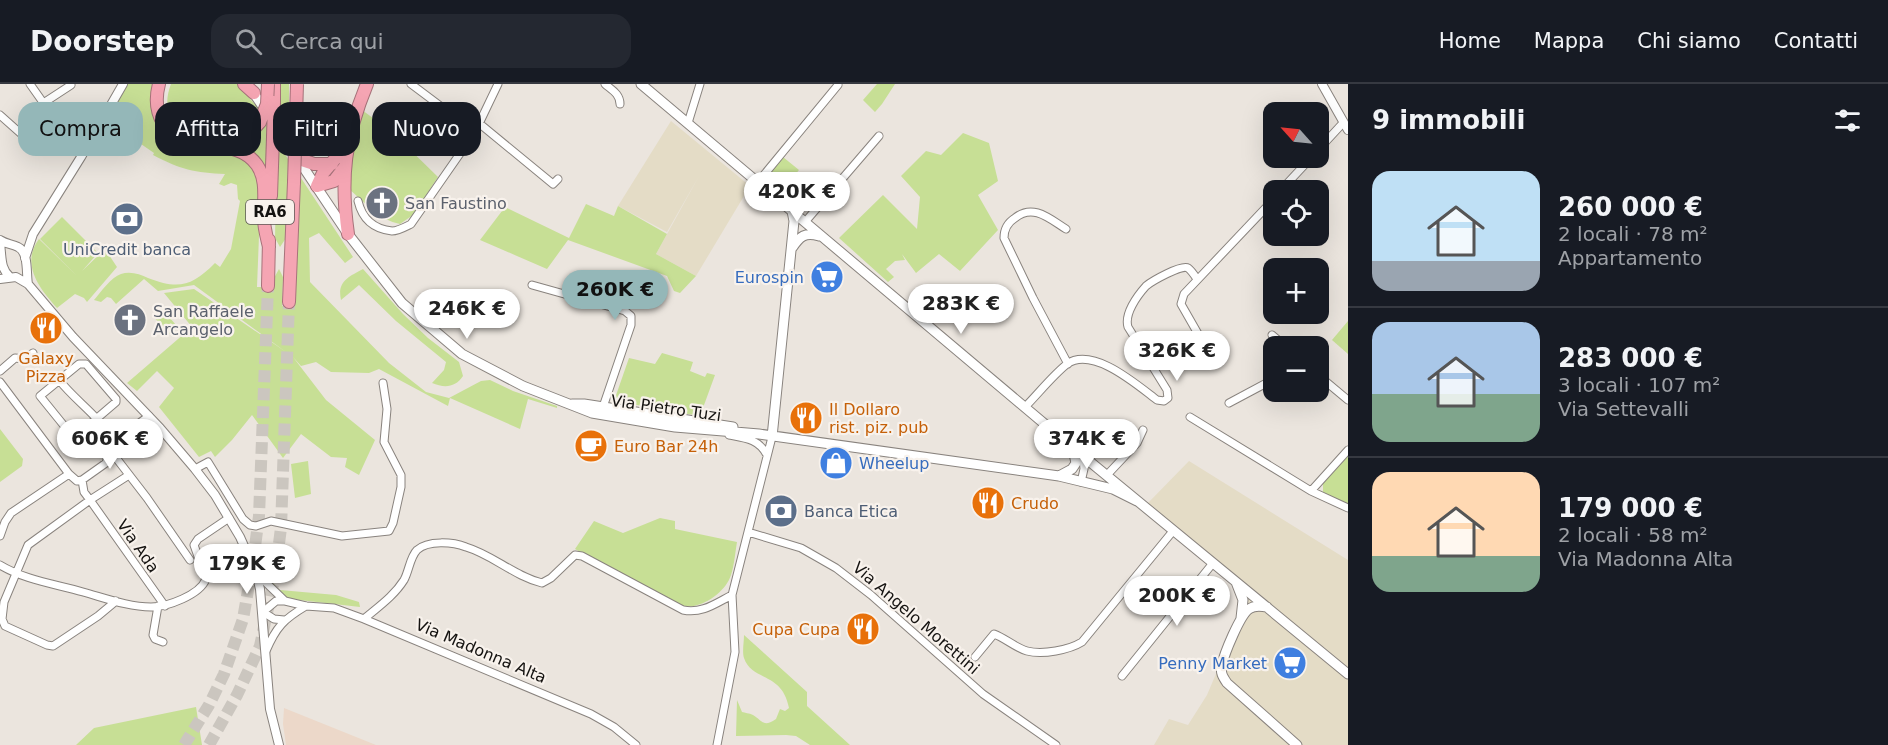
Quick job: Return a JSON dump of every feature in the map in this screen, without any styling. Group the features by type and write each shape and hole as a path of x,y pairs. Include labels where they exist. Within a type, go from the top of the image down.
{"highway":[{"path":"159,84 156,107 163,124 173,134 190,143 237,150 258,167 265,188 264,221 269,247"},
{"path":"167,84 163,100 167,118 176,128 189,136 238,139 249,134 260,122 267,104 268,84"},
{"name":"RA6","path":"268,286 274,84"},
{"name":"RA6","path":"289,302 297,84"},
{"path":"360,102 367,84"},
{"path":"317,186 323,173 338,156"},
{"path":"346,156 344,197 348,234"},
{"path":"299,159 314,164 332,164"},
{"path":"317,186 334,181 345,168"}],"main road":[{"path":"641,84 1025,408 1348,674"},
{"name":"Via Pietro Tuzi","path":"249,87 348,234 402,303 462,354 523,386 592,413 719,432 755,432"},
{"path":"772,436 794,221 792,211"},
{"path":"790,251 802,235 807,233 821,236"},
{"name":"Via Pietro Tuzi","path":"572,404 603,407 772,436 1059,476 1113,489 1137,501"},
{"path":"755,432 766,426 775,412"},
{"path":"775,412 779,430 794,439"},
{"path":"1059,476 1072,469 1076,463 1072,447"},
{"path":"1236,582 1242,600 1240,620 1222,666 1222,675 1227,683 1297,745"},
{"path":"1240,620 1251,607 1267,607"}],"street":[{"path":"30,84 45,102 71,85"},
{"path":"0,279 21,274 33,234 123,84"},
{"path":"411,84 435,102"},
{"path":"481,122 498,84"},
{"path":"605,84 618,94 620,104"},
{"path":"688,123 700,84"},
{"path":"1322,84 1346,126 1329,141"},
{"path":"758,182 838,85"},
{"path":"0,115 18,131"},
{"path":"481,125 553,184 558,179"},
{"path":"805,222 879,136"},
{"path":"358,201 360,212 370,224 394,231 411,224 458,156"},
{"path":"1290,180 1302,168"},
{"path":"1209,353 1181,304 1184,294 1263,210"},
{"path":"1066,229 1038,212 1028,211 1008,222 1004,230 1004,238 1032,298 1068,364"},
{"path":"2,256 5,250 33,234"},
{"path":"0,240 21,249 28,284"},
{"name":"Via Madonna Alta","path":"0,244 1,268 5,273 28,284 73,337 149,416 195,469 240,537 256,573 266,651 270,710 279,745"},
{"path":"1025,408 1068,364 1078,360 1113,368 1157,400 1164,401 1168,398 1167,390 1126,321 1147,285 1184,267 1188,268 1197,279"},
{"path":"532,285 625,311 631,316 603,407"},
{"path":"0,370 15,358 24,358 33,353"},
{"path":"79,364 86,364 103,384 116,402 74,438 40,396 79,364"},
{"path":"103,384 112,377"},
{"path":"59,380 73,397 79,399 97,419"},
{"path":"0,382 69,474 77,481 106,463 112,444 149,416"},
{"path":"195,469 208,462 243,519 250,525 256,526 271,521 342,536 389,531 401,487 401,475 384,442 387,409 383,383"},
{"path":"1329,384 1348,400"},
{"path":"1229,402 1263,385"},
{"path":"1190,417 1311,491 1348,508"},
{"path":"1104,487 1108,485 1109,476 1137,443 1143,430"},
{"path":"719,432 759,443 767,454"},
{"path":"717,745 735,652 732,595 772,436"},
{"path":"110,450 190,560"},
{"path":"1311,491 1348,450"},
{"path":"1082,482 1083,456"},
{"path":"0,536 11,513 69,474"},
{"path":"116,601 53,646 5,626 2,619 4,602 28,545 129,475"},
{"name":"Via Ada","path":"82,480 84,492 161,606"},
{"path":"0,565 16,574 116,601 150,607 161,606 188,595 205,583 206,579 194,545 198,538 229,518"},
{"path":"975,657 994,634 1027,651 1037,652 1074,647 1082,642 1173,531"},
{"name":"Via Angelo Morettini","path":"748,532 801,548 836,568 871,595 983,694 1056,745"},
{"path":"364,619 393,595 404,580 415,552 423,545 433,544 467,547 523,576 542,583 569,559 575,555 582,556 683,610 691,612 699,611 732,595"},
{"path":"1122,676 1213,563"},
{"name":"Via Madonna Alta","path":"256,573 285,601 306,606 334,608 364,619 591,714 614,727 636,745"},
{"path":"284,620 274,620 262,612 276,601 285,601"},
{"path":"161,606 153,635 154,639 163,642"},
{"path":"266,651 277,628 284,620 306,606"},
{"path":"711,745 720,729"}],"shaded area":[{"path":"671,121 750,186 696,276 656,254 699,176 667,232 618,206"},
{"path":"1189,461 1348,560 1348,745 1154,745 1169,719 1188,725 1207,695 1232,636 1243,585 1147,504"},
{"path":"284,708 376,745 286,745 283,724"}],"green space":[{"path":"127,84 155,84 151,103 155,114 155,156 143,145 143,102 117,102"},
{"path":"162,84 164,84 161,102"},
{"path":"171,84 237,84 253,102 168,102"},
{"path":"278,84 289,84 289,102 277,102"},
{"path":"877,84 895,84 875,112 863,100"},
{"path":"362,110 372,117 372,156 417,156 438,177 413,215 400,224 379,215 349,189 353,156 360,156"},
{"path":"266,122 268,124 266,171 252,156 261,156 261,127"},
{"path":"963,133 989,143 998,181 978,195 998,230 960,271 939,254 916,273 902,254 905,260 895,261 886,269 894,277 888,282 839,238 883,195 917,229 920,197 901,176 926,151 941,155"},
{"path":"155,156 239,156 255,169 261,185 257,287 275,287 274,278 279,269 283,277 282,306 292,307 301,178 353,257 345,263 319,233 309,238 310,282 389,363 426,392 449,398 481,381 490,380 513,391 557,406 557,408 528,399 520,429 450,398 448,406 379,369 369,373 331,372 316,362 301,366 293,357 326,400 375,440 359,475 345,467 347,458 331,457 301,434 283,458 252,415 215,457 211,451 199,457 159,407 174,388 157,371 137,391 127,383 192,327 164,293 194,289 286,352 194,285 158,291 144,279 116,304 107,297 101,302 94,300 110,281 121,274 135,273 168,284 185,284 199,277 215,263 220,267 231,249 240,201 237,185 219,184 225,174 205,173 171,164"},
{"path":"277,156 286,156 288,159 286,238 280,247 275,238"},
{"path":"783,157 799,170 782,190 767,176"},
{"path":"586,204 614,216 618,206 667,234 656,254 696,276 680,293 674,291 667,276 568,240 547,269 480,240 505,207 569,238"},
{"path":"62,217 98,253 82,271 105,249 117,267 87,302 75,294 57,308 44,293 34,276 31,258 39,239 77,276 40,239"},
{"path":"363,269 403,314 428,338 459,362 463,376 460,380 453,385 445,386 432,383 444,370 446,362 396,321 359,285 341,300 342,284"},
{"path":"160,307 177,326 169,334 152,315"},
{"path":"1348,321 1348,354 1332,340"},
{"path":"662,353 693,362 690,371 705,377 707,373 715,375 700,416 614,401 629,358 655,364"},
{"path":"0,429 23,459 22,466 0,482"},
{"path":"1348,454 1348,504 1323,493 1323,483"},
{"path":"308,461 311,494 295,498 291,464"},
{"path":"660,518 675,521 675,529 737,542 729,580 720,592 706,602 683,607 676,605 575,549 594,521 623,533"},
{"path":"260,570 280,590 336,595 359,602 360,607 291,599 273,587"},
{"path":"744,635 807,692 807,706 850,745 810,745 796,736 786,735 736,736 737,700 742,712 753,715 766,723 776,719 780,709 785,711 789,708 780,688 748,666 743,656"},
{"path":"196,707 202,745 76,745 94,728"}],"tunnel":[{"path":"184,745 209,705 224,674 243,619 259,516 268,286"},
{"path":"209,745 237,695 260,646 275,575 281,528 289,302"}],"place":[{"name":"San Faustino","path":"382,203"},
{"name":"UniCredit banca","path":"127,219"},
{"name":"Eurospin","path":"827,277"},
{"name":"San Raffaele Arcangelo","path":"130,320"},
{"name":"Galaxy Pizza","path":"46,328"},
{"name":"Il Dollaro rist. piz. pub","path":"806,418"},
{"name":"Euro Bar 24h","path":"591,446"},
{"name":"Wheelup","path":"836,463"},
{"name":"Crudo","path":"988,503"},
{"name":"Banca Etica","path":"781,511"},
{"name":"Cupa Cupa","path":"863,629"},
{"name":"Penny Market","path":"1290,663"}]}
